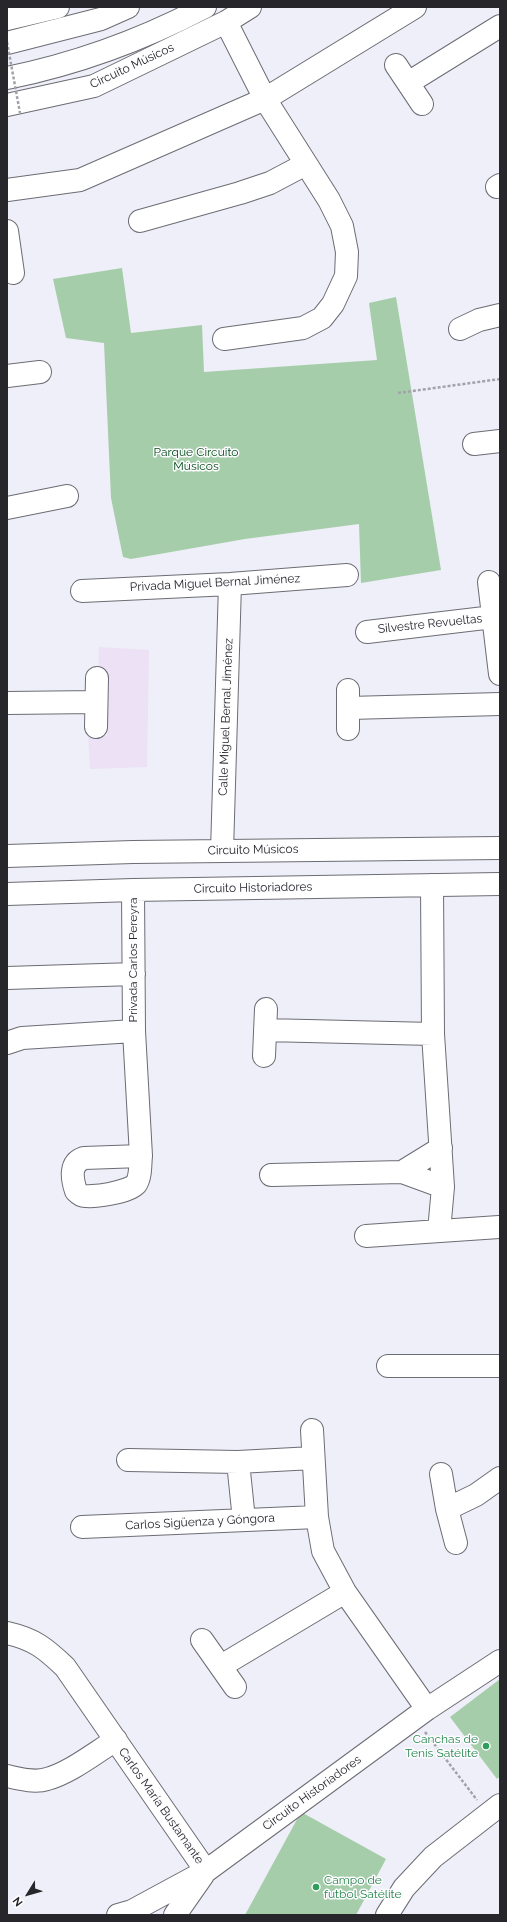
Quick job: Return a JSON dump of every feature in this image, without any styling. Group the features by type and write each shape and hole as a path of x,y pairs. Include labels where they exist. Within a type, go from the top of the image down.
{"street":[{"path":"7,43 100,19 128,7"},
{"path":"7,78 40,71 104,52 172,24 205,7"},
{"name":"Circuito Músicos","path":"13,109 94,86 226,22 250,7"},
{"path":"7,190 80,180 265,99 415,7"},
{"path":"7,19 42,9"},
{"path":"224,339 303,328 322,318 333,304 346,276 347,252 343,233 330,200 265,99 226,22"},
{"path":"408,83 500,26"},
{"path":"396,65 422,104"},
{"path":"140,220 240,193 270,182 306,164"},
{"path":"8,244 13,273"},
{"path":"460,329 479,320 500,315"},
{"path":"7,376 40,372"},
{"path":"474,444 500,441"},
{"path":"7,508 67,496"},
{"name":"Privada Miguel Bernal Jiménez","path":"82,591 230,584 347,575"},
{"name":"Silvestre Revueltas","path":"489,582 500,674"},
{"name":"Calle Miguel Bernal Jiménez","path":"222,851 230,584"},
{"name":"Silvestre Revueltas","path":"367,632 493,617"},
{"path":"96,728 97,678"},
{"path":"7,704 96,702"},
{"path":"348,709 500,704"},
{"name":"Circuito Músicos","path":"7,856 222,851 500,848"},
{"name":"Circuito Historiadores","path":"7,894 133,890 500,884"},
{"path":"432,885 433,1034 441,1148 442,1187 439,1231"},
{"name":"Privada Carlos Pereyra","path":"133,890 134,1031 141,1156"},
{"path":"7,978 134,974"},
{"path":"264,1056 265,1020 433,1034"},
{"name":"Privada Carlos Pereyra","path":"7,1043 22,1038 134,1031"},
{"path":"402,1172 441,1148"},
{"path":"271,1175 402,1172 442,1187"},
{"path":"366,1236 498,1227"},
{"path":"388,1366 500,1366"},
{"path":"312,1430 317,1517 323,1551 345,1592 421,1714"},
{"path":"128,1460 238,1462 313,1458"},
{"path":"238,1462 244,1520"},
{"path":"441,1474 447,1509 456,1543"},
{"path":"447,1509 476,1495 500,1478"},
{"name":"Carlos Sigüenza y Góngora","path":"82,1527 317,1517"},
{"path":"221,1666 345,1592"},
{"name":"Carlos Maria Bustamante","path":"7,1633 23,1637 46,1649 65,1667 206,1871"},
{"path":"202,1640 235,1687"},
{"name":"Circuito Historiadores","path":"118,1915 132,1910 206,1871 421,1714 500,1661"},
{"name":"Carlos Maria Bustamante","path":"7,1776 27,1780 47,1779 64,1772 116,1740"},
{"path":"387,1915 404,1888 433,1857 494,1810"},
{"path":"175,1915 206,1871"},
{"path":"400,1915 404,1888"}],"path":[{"path":"7,43 13,109"},
{"path":"398,393 500,379"},
{"path":"421,1714 494,1810"}],"shaded area":[{"path":"99,647 149,650 147,767 90,769 88,735 107,736 105,680 98,678"}],"green space":[{"name":"Parque Circuito Músicos","path":"122,268 131,333 202,325 204,372 377,360 369,303 396,297 441,570 361,583 359,524 245,539 131,559 123,557 111,498 104,343 66,338 53,279"},
{"name":"Canchas de Tenis Satélite","path":"500,1679 500,1776 497,1779 450,1717"},
{"name":"Campo de futbol Satélite","path":"301,1812 386,1859 356,1915 245,1915"}],"place":[{"name":"Canchas de Tenis Satélite","path":"486,1746"},
{"name":"Campo de futbol Satélite","path":"316,1887"}]}
